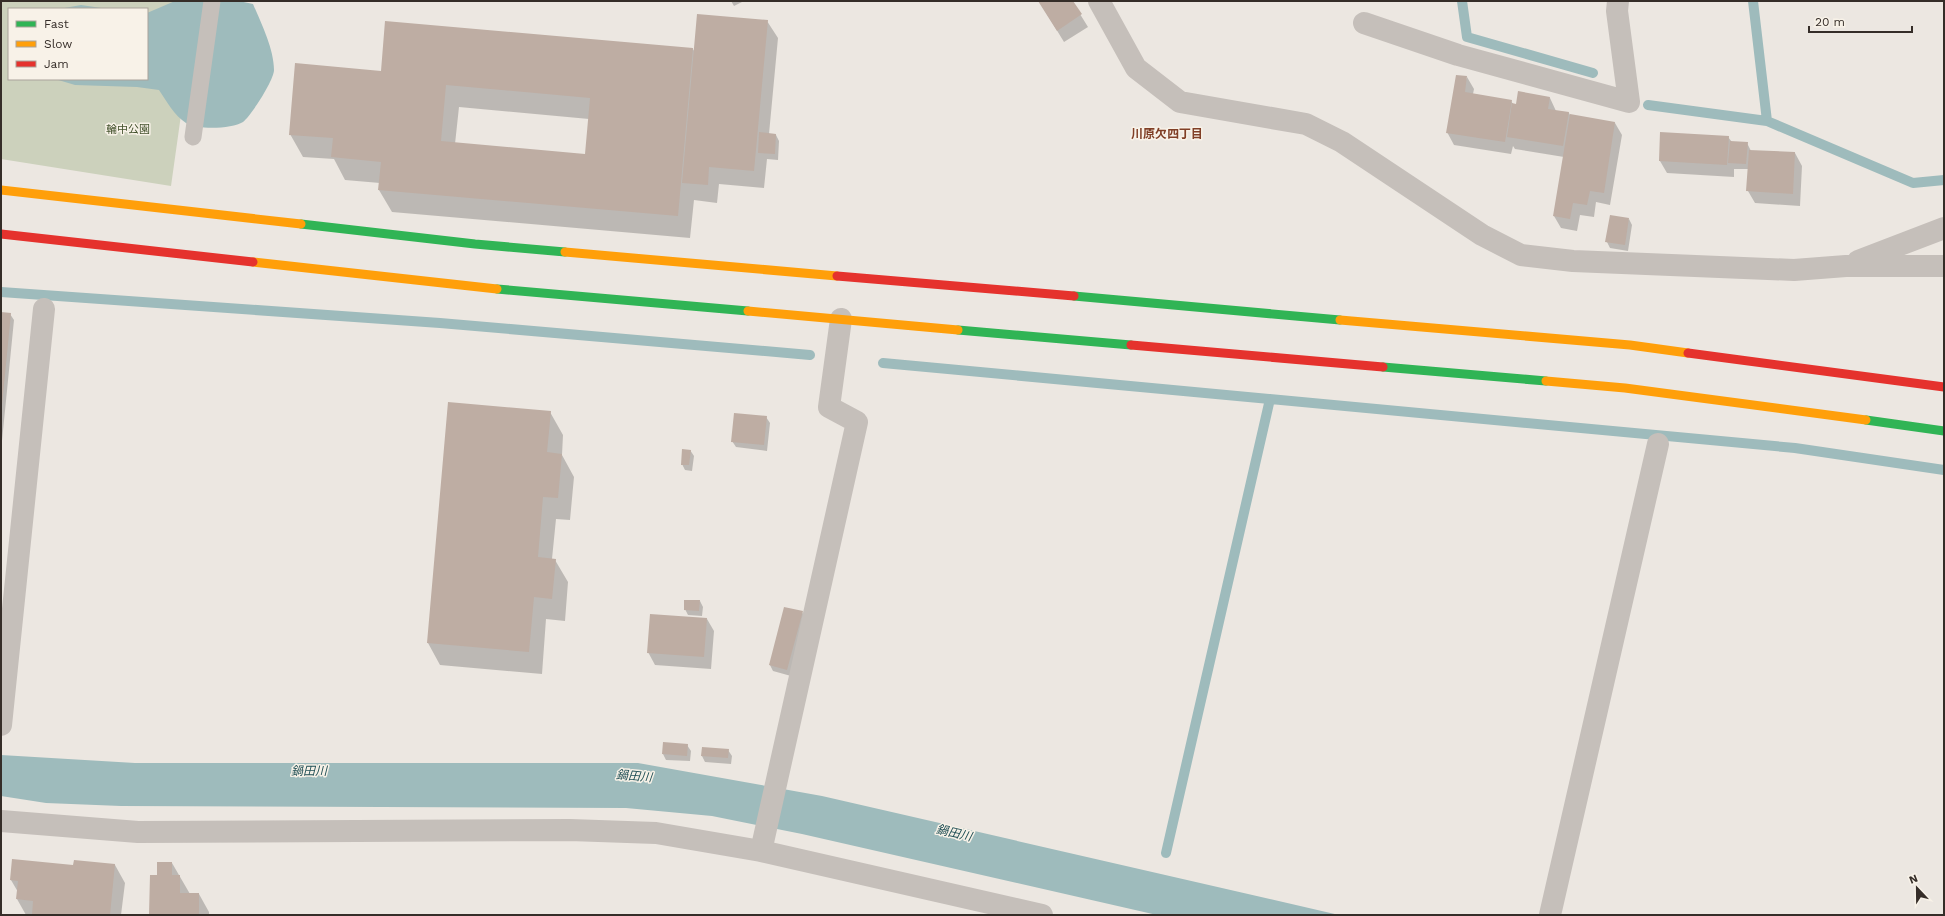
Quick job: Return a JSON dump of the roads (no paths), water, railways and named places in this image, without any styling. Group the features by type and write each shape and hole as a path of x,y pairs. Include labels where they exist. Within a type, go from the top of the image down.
{"street":[{"path":"1099,1 1136,68 1180,102 1306,124 1342,142 1482,235 1521,255 1573,261 1794,270 1846,266 1944,266"},
{"path":"1364,23 1458,55 1629,102 1617,11 1618,1"},
{"path":"1,190 475,244 1630,345 1944,387"},
{"path":"1846,266 1944,228"},
{"path":"1,234 470,287 1625,388 1944,430"},
{"path":"1,725 44,309"},
{"path":"763,843 857,422 829,407 842,319"},
{"path":"1550,915 1658,444"},
{"path":"1,821 138,832 570,830 656,833 763,843 1042,915"}],"lane":[{"path":"193,137 212,1"}],"water":[{"path":"175,1 239,1 253,4 272,54 274,70 262,98 243,122 231,126 214,128 198,127 186,123 178,116 159,90 137,87 75,85 58,80 148,80 148,13"},
{"path":"81,5 101,8 64,8"},
{"name":"鍋田川","path":"1,755 135,763 638,763 822,796 1339,915 1157,915 802,834 712,816 626,808 121,806 46,803 1,796"}],"waterway":[{"path":"1462,1 1467,37 1593,73"},
{"path":"1753,1 1767,121"},
{"path":"1648,105 1767,121 1913,183 1944,180"},
{"path":"1,292 440,323 810,355"},
{"path":"883,363 1795,448 1944,470"},
{"path":"1166,853 1270,399"}],"district":[{"name":"川原欠四丁目","path":"1167,134"}],"park label":[{"name":"輪中公園","path":"128,129"}]}
